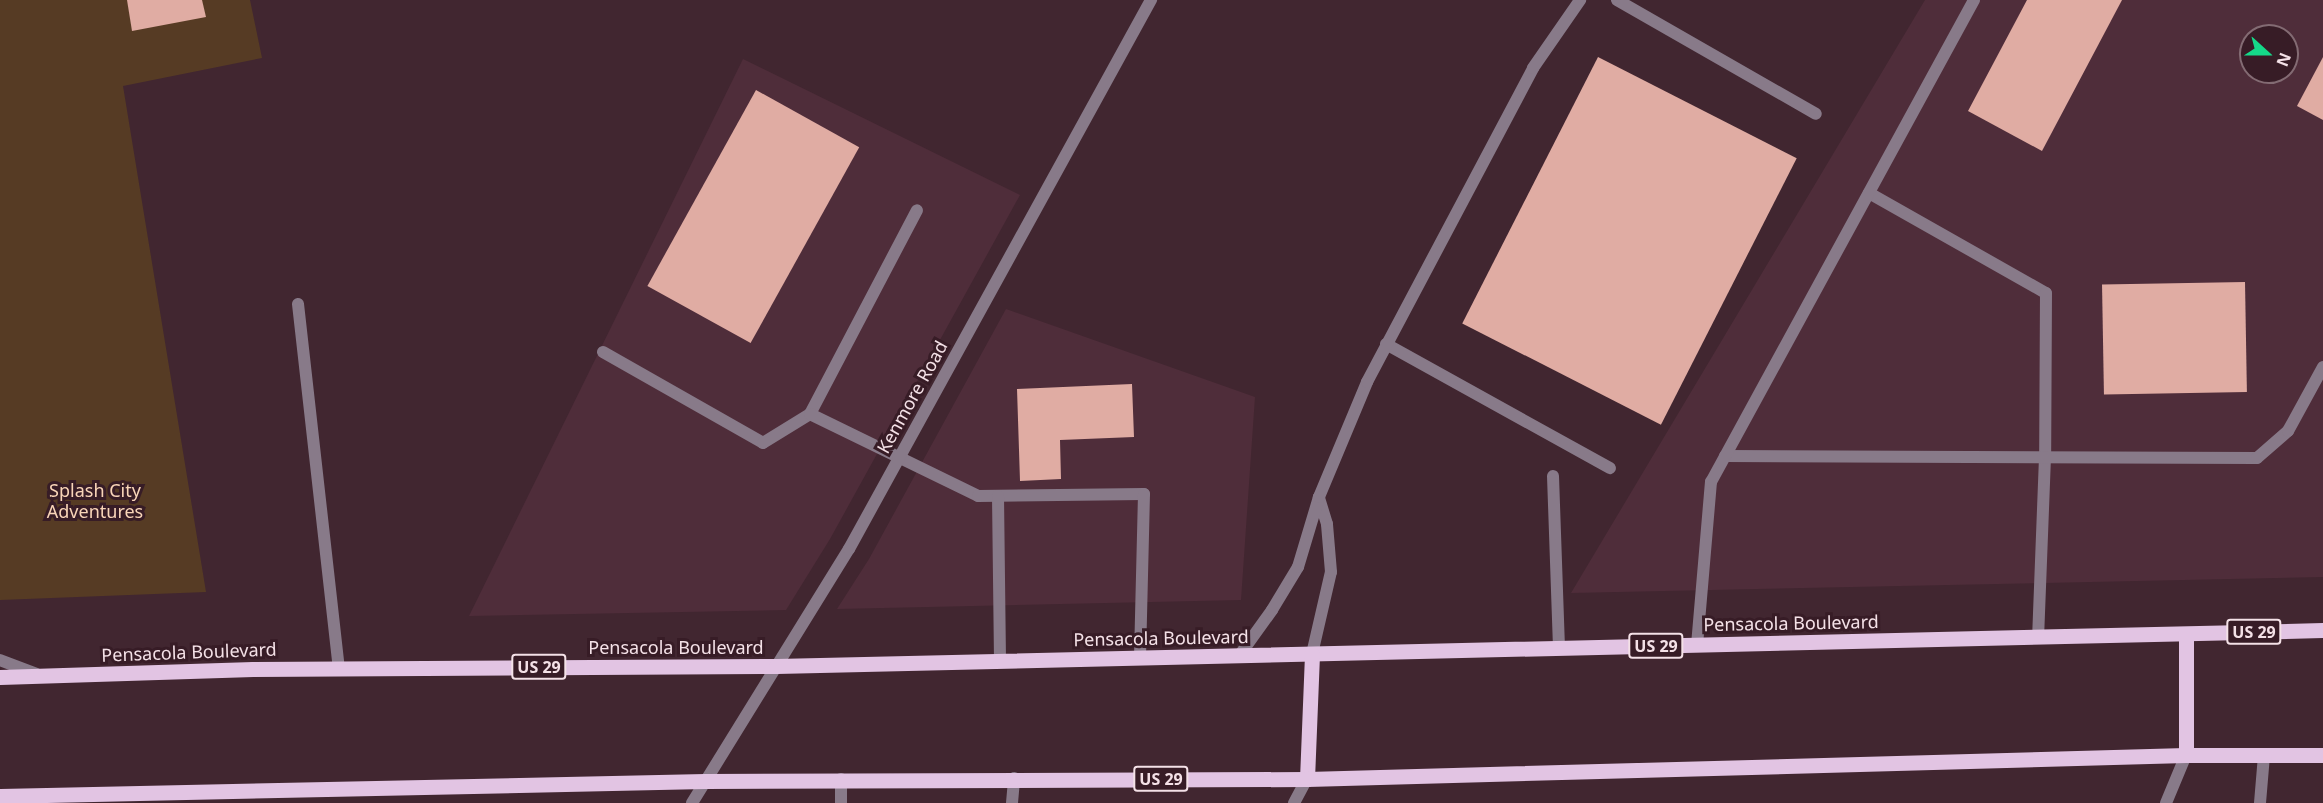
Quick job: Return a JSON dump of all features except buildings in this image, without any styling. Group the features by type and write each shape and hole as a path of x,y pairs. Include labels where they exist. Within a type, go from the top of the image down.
{"main road":[{"name":"Pensacola Boulevard","path":"0,677 339,668 776,666 2323,630"},
{"path":"2186,634 2186,755"},
{"path":"1307,779 1312,654"},
{"name":"US 29","path":"0,796 841,779 1307,779 2186,755 2323,755"}],"street":[{"name":"Kenmore Road","path":"692,803 849,549 1151,0"},
{"path":"1239,656 1272,610 1298,567 1319,497 1367,382 1386,344 1533,68 1580,0"},
{"path":"1617,0 1816,114"},
{"path":"1697,645 1711,482 1974,0"},
{"path":"1869,193 2046,293 2045,457 2038,637"},
{"path":"603,352 763,442 810,414 917,210"},
{"path":"298,304 339,668"},
{"path":"1386,344 1610,468"},
{"path":"1725,456 2257,458 2288,431 2323,367"},
{"path":"810,414 898,459 978,496 1144,494 1140,658"},
{"path":"1553,476 1558,649"},
{"path":"998,496 1000,661"},
{"path":"1312,654 1331,572 1327,524 1319,497"},
{"path":"0,660 40,676"},
{"path":"2166,803 2186,755"},
{"path":"2260,803 2264,755"},
{"path":"1012,803 1014,778"},
{"path":"841,779 841,803"},
{"path":"1294,803 1307,779"}],"shaded area":[{"path":"1925,0 2323,0 2323,577 1571,593"},
{"path":"743,59 1020,195 830,539 786,610 469,616"},
{"path":"1006,309 1255,397 1241,600 837,609 869,559"}],"green space":[{"name":"Splash City Adventures","path":"0,0 250,0 262,58 123,86 206,592 0,600"}]}
